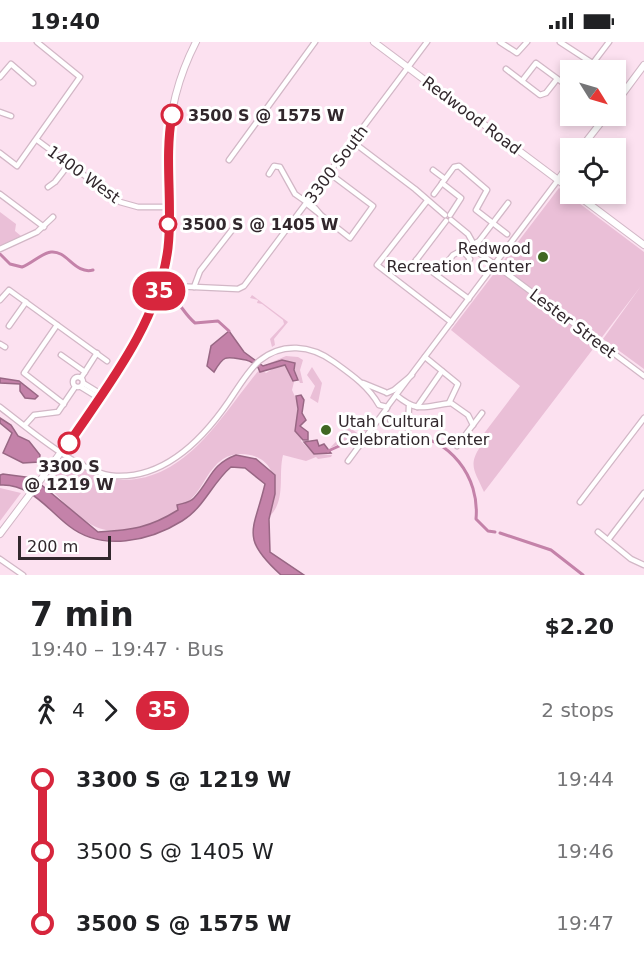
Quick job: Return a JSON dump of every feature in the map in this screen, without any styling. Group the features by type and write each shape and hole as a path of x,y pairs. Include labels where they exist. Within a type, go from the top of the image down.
{"main road":[{"path":"0,534 63,452 100,396 144,325 162,282 168,247 168,150 171,118 181,78 196,42"},
{"name":"Redwood Road","path":"374,42 558,180"},
{"path":"627,88 644,65"},
{"path":"589,138 598,126"},
{"path":"590,204 644,244"},
{"path":"53,464 82,465"}],"street":[{"path":"0,153 17,166 80,77 37,42"},
{"path":"229,160 315,42"},
{"name":"3300 South","path":"173,286 242,288 427,42"},
{"path":"500,42 517,52 527,42"},
{"path":"560,42 588,60"},
{"path":"595,60 609,42"},
{"path":"522,81 536,63 560,82"},
{"path":"0,77 11,64 33,83"},
{"path":"506,69 540,95 546,93 556,79"},
{"path":"0,112 11,116"},
{"name":"1400 West","path":"37,140 120,202 138,207 168,207"},
{"name":"Lester Street","path":"353,142 415,189 468,234 478,252 644,376"},
{"path":"48,187 69,164"},
{"path":"269,174 274,166 280,167 294,194 315,208 350,238 373,206 329,173"},
{"path":"434,194 457,166 487,190 476,209 507,234"},
{"path":"411,267 461,199 432,170"},
{"path":"348,461 558,180"},
{"path":"0,194 44,227"},
{"path":"427,201 377,265 451,322"},
{"path":"437,275 451,257 480,240 508,203"},
{"path":"0,249 44,227 53,217"},
{"path":"194,287 200,271 232,230"},
{"path":"462,250 470,259 462,271"},
{"path":"416,260 469,299"},
{"path":"0,300 9,290 107,361"},
{"path":"9,326 26,302"},
{"path":"57,325 25,369 26,377 64,404"},
{"path":"0,344 5,347"},
{"path":"0,407 82,465 101,474 126,476 148,472 170,461 204,433 257,363 283,349 306,348 323,354 363,383 386,392 391,397 390,404"},
{"path":"25,426 34,415 58,412 80,384 97,353"},
{"path":"61,355 85,372"},
{"path":"396,395 409,406 437,407 449,403 459,386 425,357"},
{"path":"417,407 442,371"},
{"path":"375,424 379,394 394,390 412,375"},
{"path":"363,383 378,403 390,404"},
{"path":"80,384 100,396"},
{"path":"449,403 467,415 473,425"},
{"path":"408,429 409,406"},
{"path":"458,446 482,413"},
{"path":"580,502 644,418"},
{"path":"390,420 408,420"},
{"path":"608,540 644,493"},
{"path":"598,532 631,559 644,565"},
{"path":"0,559 23,575"}],"shaded area":[{"path":"559,188 560,204 580,204 644,252 644,369 603,339 641,286 484,492 474,467 475,456 483,443 479,440 520,386 451,330"},
{"path":"0,212 16,224 15,231 21,236 0,246"},
{"path":"252,295 288,322 274,339 275,345 272,347 270,339 284,324 283,320 262,304 257,303 258,300 250,298"},
{"path":"229,331 244,352 263,366 282,360 295,363 294,370 298,380 293,381 285,365 260,372 251,362 230,357 224,359 214,372 207,366 211,346"},
{"path":"286,356 303,360 300,370 303,383 300,383 294,368 282,360 263,366"},
{"path":"279,365 285,365 294,382 292,390 298,403 297,434 302,438 301,441 314,454 332,455 306,461 283,455 280,494 276,508 271,515 268,515 272,484 269,467 258,458 244,454 229,456 218,463 192,498 172,514 145,526 130,529 116,531 92,525 74,512 47,486 62,467 123,480 146,477 167,469 203,440 260,369 266,373"},
{"path":"312,367 322,383 318,403 310,398 315,386 307,375"},
{"path":"0,378 19,381 38,396 35,399 25,398 20,391 20,384 0,383"},
{"path":"301,395 304,400 302,413 306,420 300,426 308,432 308,440 303,440 295,431 298,409 296,396"},
{"path":"0,418 11,425 18,436 29,441 40,455 39,462 23,463 3,453 12,433 0,423"},
{"path":"337,419 360,435 361,431 367,427 366,424 368,427 359,441 346,441 330,448 344,433 341,430 343,424"},
{"path":"317,440 319,446 324,444 331,453 314,454 304,442"},
{"path":"236,455 256,459 275,475 275,494 269,519 270,552 304,575 281,575 259,551 253,533 265,484 245,468 231,467 190,516 182,521 155,534 126,541 96,539 82,534 29,493 20,488 0,485 0,475 3,474 33,478 98,532 121,530 149,524 178,510 177,505 192,500 221,463"},
{"path":"0,488 21,493 0,521"}],"waterway":[{"path":"0,254 10,264 22,267 48,253 57,252 81,269 93,270"},
{"path":"166,292 195,323 218,321 229,331"},
{"path":"365,443 406,435 422,437 449,451 467,474 473,488 476,519 488,531 495,532"},
{"path":"328,451 348,442 357,442"},
{"path":"500,533 551,550 583,575"}],"bus line":[{"name":"35","path":"69,443 144,325 162,282 168,240 168,150 172,115"}],"place":[{"name":"3500 S @ 1575 W","path":"172,115"},
{"name":"3500 S @ 1405 W","path":"168,224"},
{"name":"Redwood Recreation Center","path":"543,257"},
{"name":"Utah Cultural Celebration Center","path":"326,430"},
{"name":"3300 S @ 1219 W","path":"69,443"}]}
